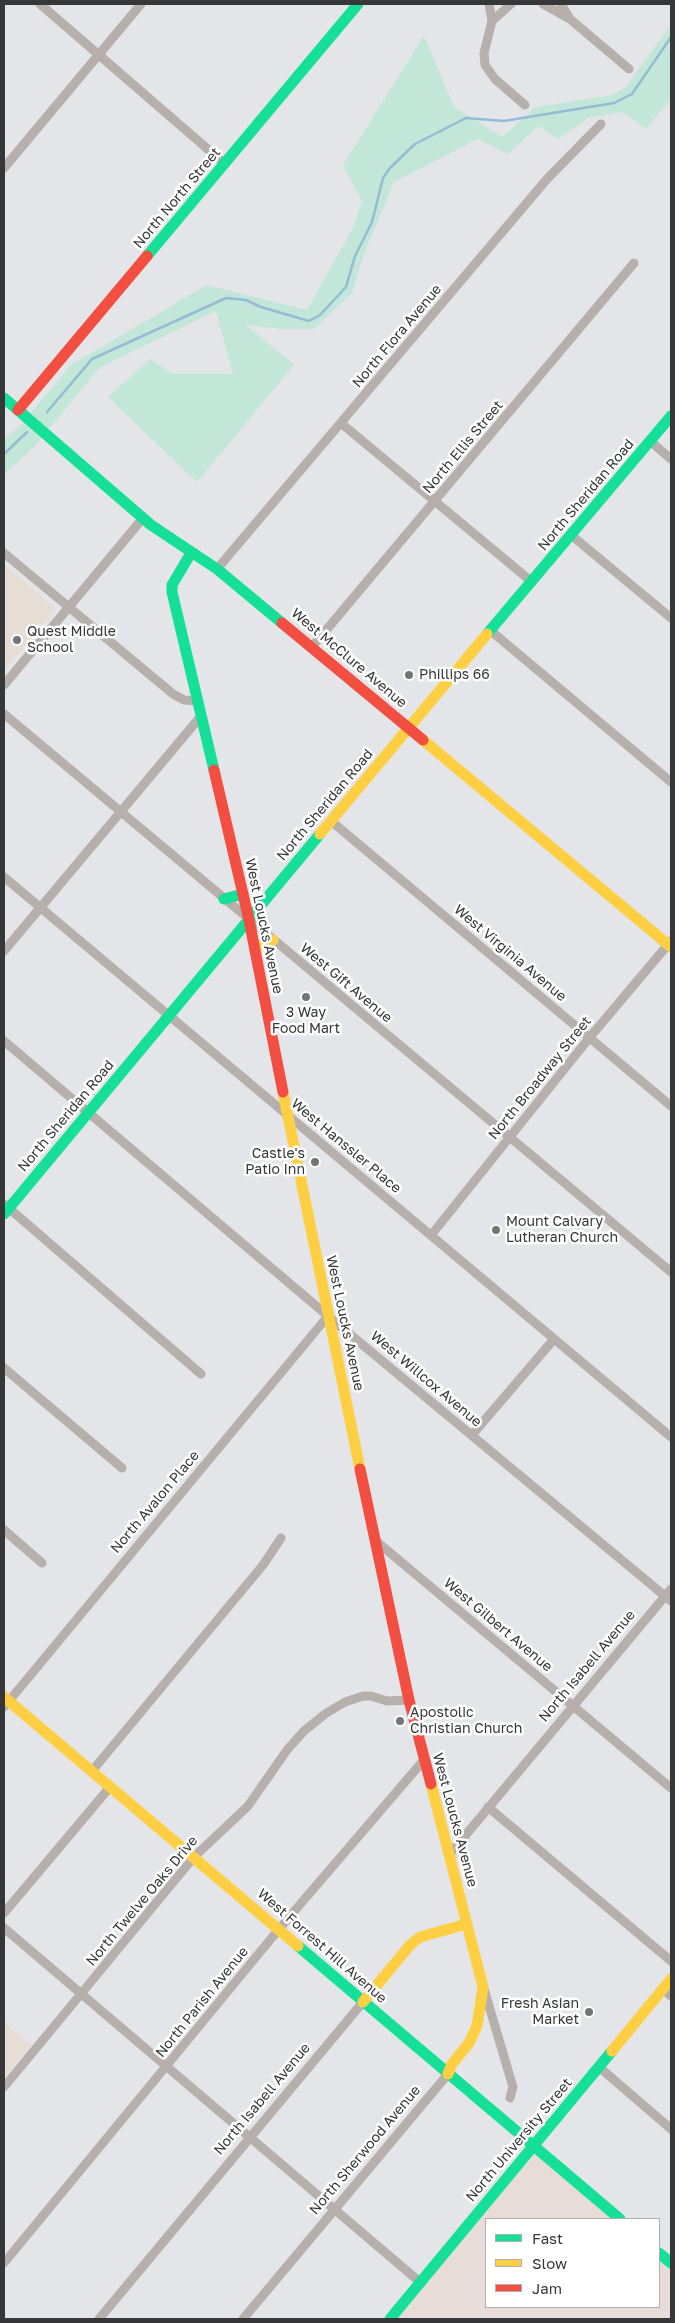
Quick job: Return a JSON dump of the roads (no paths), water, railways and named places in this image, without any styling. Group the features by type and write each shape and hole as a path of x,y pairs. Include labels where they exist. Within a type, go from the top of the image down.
{"street":[{"path":"40,4 225,164"},
{"path":"4,168 141,4"},
{"name":"North North Street","path":"18,410 358,4"},
{"path":"489,4 492,20 484,53 487,69 500,84 525,105"},
{"path":"492,20 511,4"},
{"path":"543,4 570,20 629,69"},
{"path":"562,4 570,20"},
{"name":"North Flora Avenue","path":"217,569 342,424 536,191 601,124"},
{"name":"North Ellis Street","path":"312,647 634,263"},
{"name":"West McClure Avenue","path":"4,398 142,518 217,569 670,944"},
{"name":"North Sheridan Road","path":"5,1209 89,1112 408,727 671,416"},
{"path":"342,424 532,582"},
{"path":"650,442 671,459"},
{"path":"4,685 142,518"},
{"path":"571,535 671,618"},
{"path":"4,552 173,694 184,700 198,701"},
{"name":"West Loucks Avenue","path":"191,553 172,585 255,947 328,1316 409,1700 423,1761 483,1987 513,2087 510,2098"},
{"path":"491,631 671,782"},
{"name":"West Gift Avenue","path":"4,714 671,1272"},
{"path":"4,951 120,810 201,716"},
{"name":"West Virginia Avenue","path":"332,821 671,1106"},
{"name":"West Hanssler Place","path":"4,877 288,1116 432,1234 671,1437"},
{"path":"224,899 243,894"},
{"path":"255,947 273,940"},
{"name":"North Broadway Street","path":"432,1234 590,1037 670,944"},
{"name":"West Willcox Avenue","path":"4,1041 328,1316 669,1595"},
{"path":"5,1209 201,1374"},
{"name":"North Avalon Place","path":"5,1701 328,1316"},
{"path":"472,1435 554,1339"},
{"path":"4,1368 122,1468"},
{"path":"4,1530 42,1563"},
{"path":"92,1771 258,1571 280,1538"},
{"name":"West Gilbert Avenue","path":"376,1541 671,1788"},
{"name":"North Isabell Avenue","path":"449,1855 573,1706 669,1595"},
{"name":"North Twelve Oaks Drive","path":"4,2088 194,1857 240,1815 256,1796 287,1750 325,1714 345,1702 363,1696 371,1696 387,1701 409,1700"},
{"name":"West Forrest Hill Avenue","path":"5,1701 92,1771 619,2218"},
{"name":"North Parish Avenue","path":"4,2263 279,1929 423,1761"},
{"path":"4,1913 110,1787"},
{"path":"488,1807 671,1961"},
{"name":"North Isabell Avenue","path":"99,2319 410,1945 420,1937 467,1924"},
{"path":"4,1928 421,2283"},
{"name":"North University Street","path":"390,2319 599,2067 667,1993 671,1979"},
{"name":"North Sherwood Avenue","path":"243,2319 448,2074 452,2064 468,2044 477,2026 483,1987"},
{"path":"599,2067 671,2129"},
{"path":"660,2254 671,2264"}],"waterway":[{"path":"47,412 92,359 226,298 246,300 261,307 309,321 320,315 346,287 355,256 372,222 383,178 390,168 415,144 466,118 504,121 614,103 632,94 671,37"},
{"path":"4,454 27,432"}],"place":[{"name":"Quest Middle School","path":"17,640"},
{"name":"Phillips 66","path":"409,675"},
{"name":"3 Way Food Mart","path":"306,997"},
{"name":"Castle's Patio Inn","path":"315,1162"},
{"name":"Mount Calvary Lutheran Church","path":"496,1230"},
{"name":"Apostolic Christian Church","path":"400,1721"},
{"name":"Fresh Asian Market","path":"589,2012"}]}
